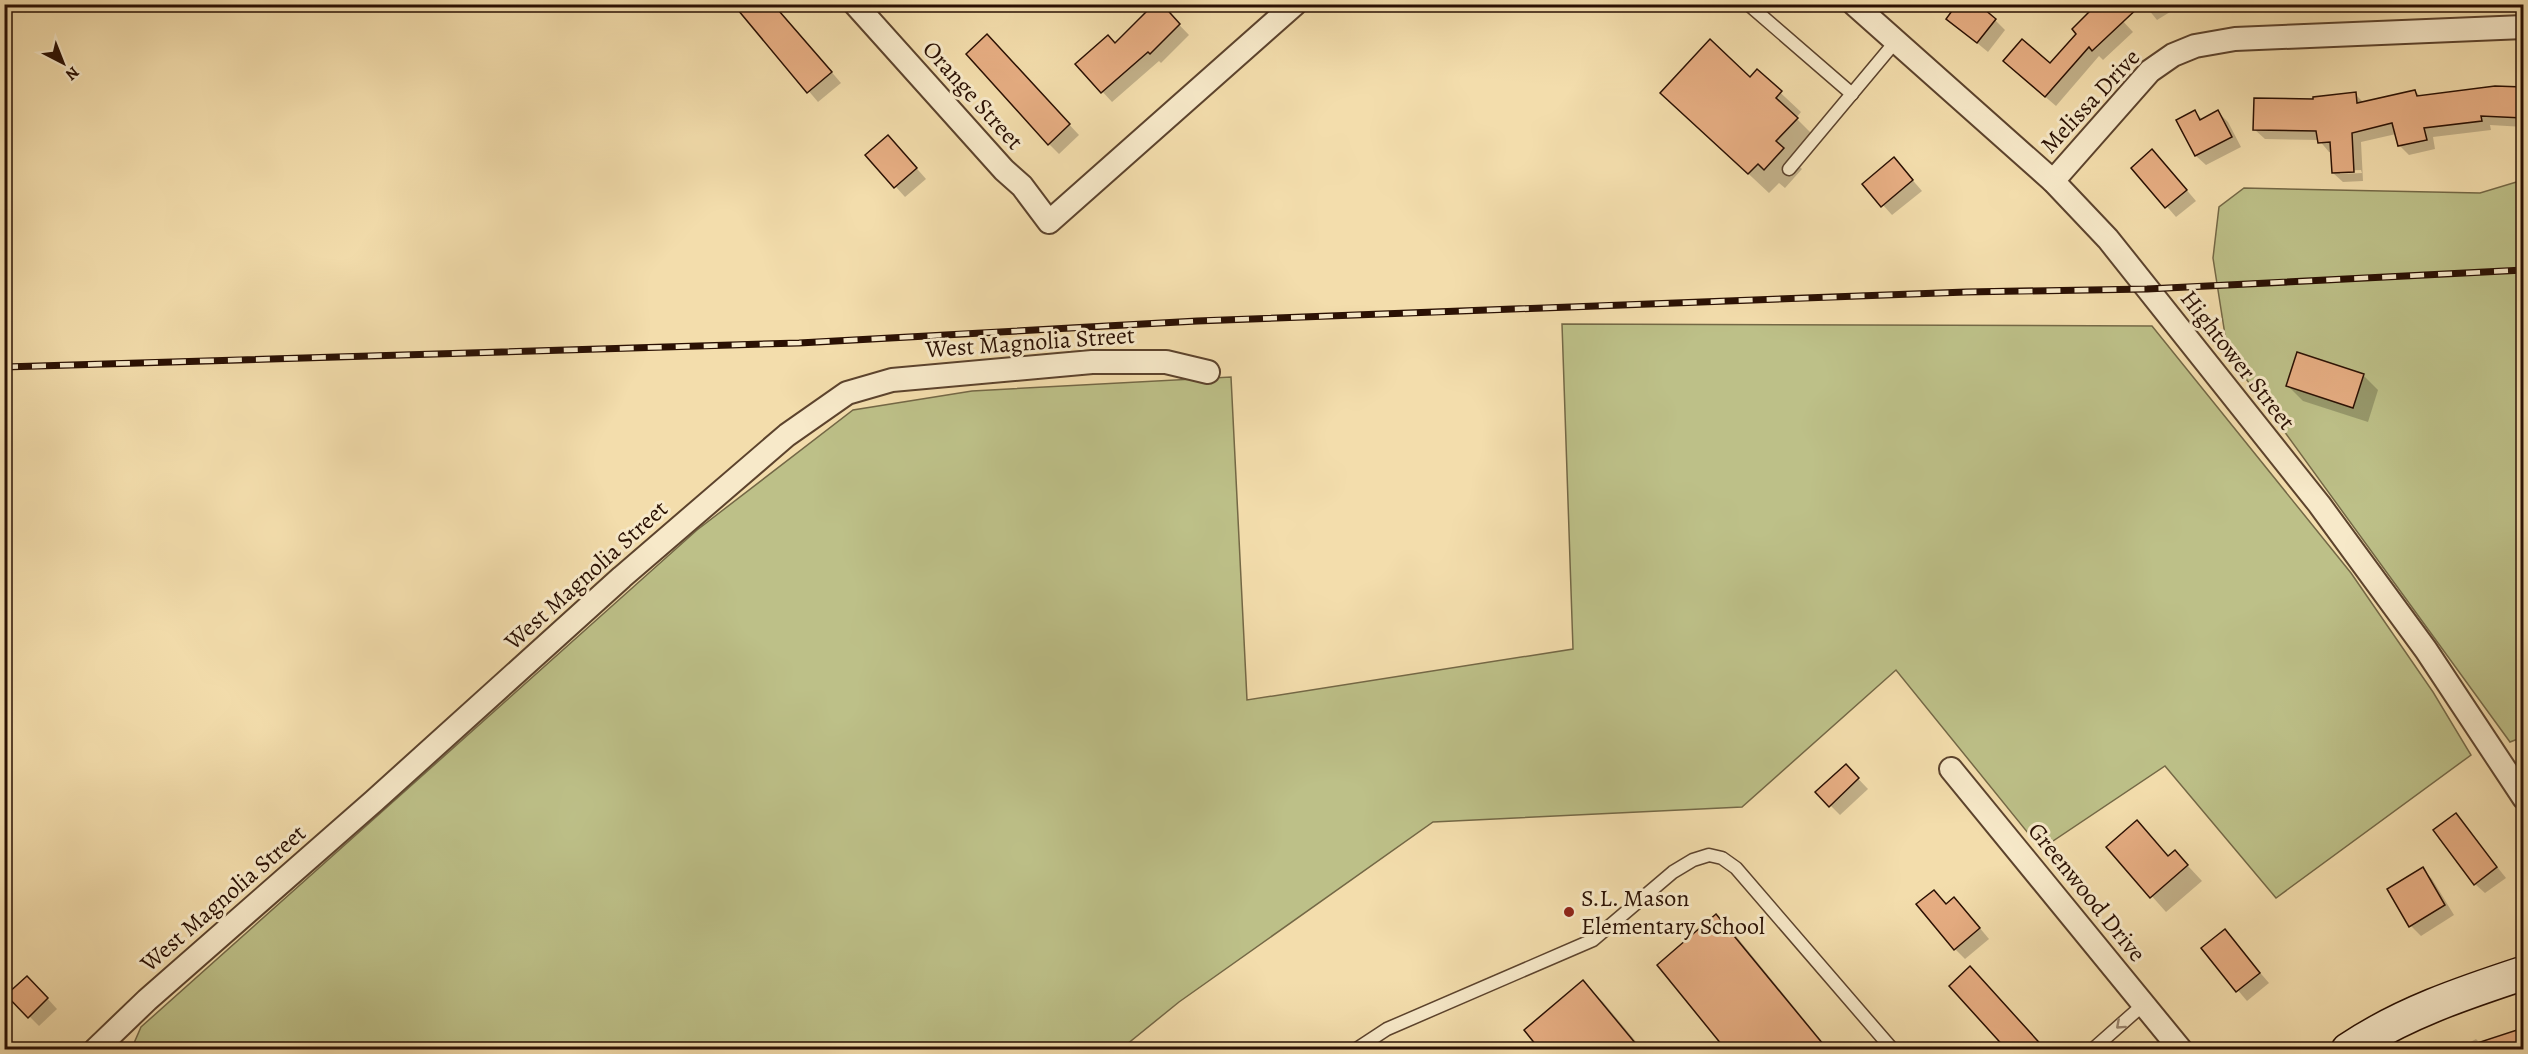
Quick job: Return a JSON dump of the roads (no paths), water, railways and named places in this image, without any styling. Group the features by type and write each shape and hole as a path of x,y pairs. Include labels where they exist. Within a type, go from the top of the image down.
{"street":[{"name":"Orange Street","path":"855,4 1004,170 1022,186 1049,222 1295,4"},
{"name":"Hightower Street","path":"1854,4 2053,181 2085,212 2108,239 2319,504 2426,650 2523,798"},
{"name":"Melissa Drive","path":"2053,181 2150,70 2173,55 2195,46 2235,39 2523,27"},
{"name":"West Magnolia Street","path":"95,1050 147,1000 374,801 667,538 787,435 847,393 892,380 1092,362 1166,362 1208,372"},
{"name":"Greenwood Drive","path":"1951,769 2181,1050"},
{"path":"2348,1050 2365,1038 2449,998 2523,973"}],"lane":[{"path":"1748,4 1852,94"},
{"path":"1789,169 1896,41"},
{"path":"1355,1050 1387,1029 1593,940 1673,872 1693,860 1709,855 1722,858 1736,868 1893,1050"},
{"path":"2097,1048 2144,1004"}],"railway":[{"path":"4,367 799,343 1197,321 1966,292 2147,289 2524,270"}],"place":[{"name":"S.L. Mason Elementary School","path":"1569,912"}]}
